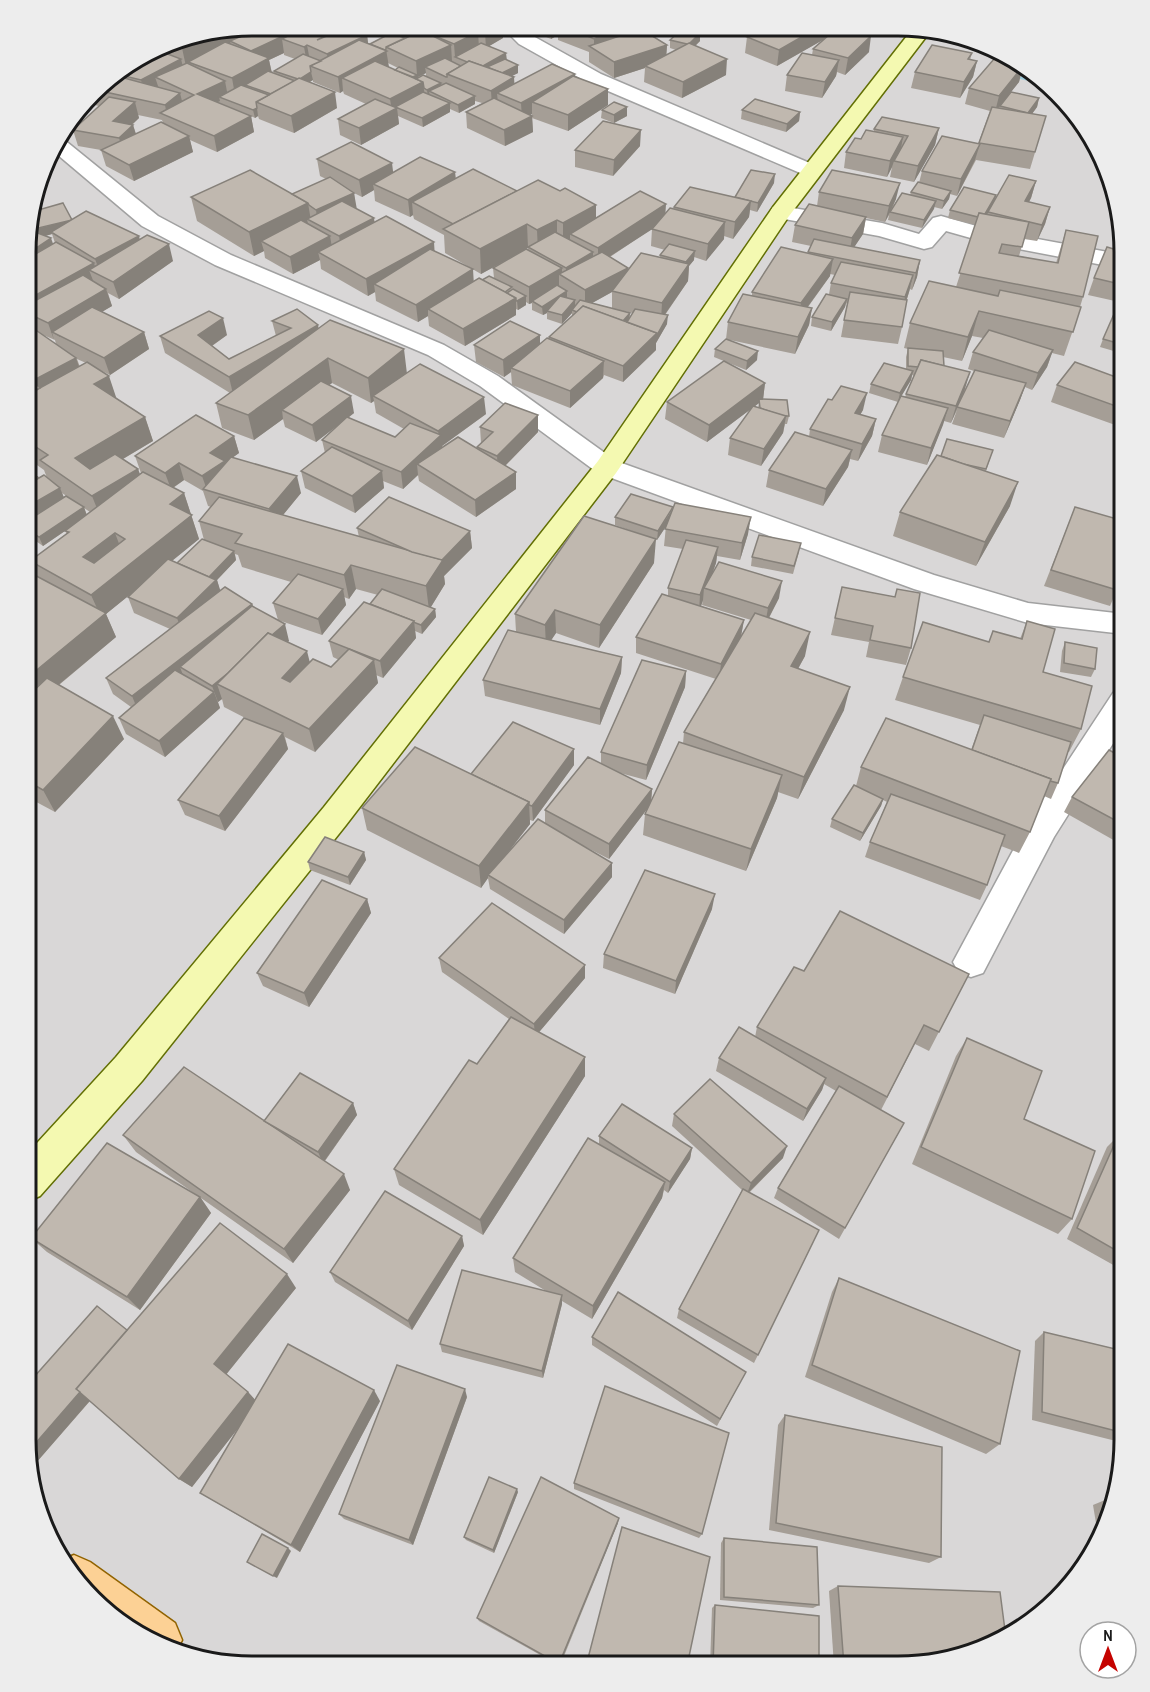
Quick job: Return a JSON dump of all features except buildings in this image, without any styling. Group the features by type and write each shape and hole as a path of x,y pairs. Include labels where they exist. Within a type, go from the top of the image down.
{"main road":[{"path":"36,1172 129,1069 335,816 607,467 781,212 917,37"}],"street":[{"path":"521,36 594,78 812,171"},
{"path":"63,148 150,221 223,260 436,350 489,381 607,467 924,582 1028,613 1114,623"},
{"path":"781,212 882,230 924,242 941,223 992,237 1114,260"},
{"path":"971,962 1042,828 1114,716"}],"shaded area":[{"path":"237,36 913,36 968,47 1018,72 1060,109 1078,132 1092,156 1107,196 1114,237 1114,1455 1103,1510 1078,1560 1041,1602 1018,1620 994,1634 954,1649 913,1656 237,1656 182,1645 132,1620 90,1583 72,1560 58,1536 43,1496 36,1455 36,237 47,182 72,132 99,99 140,67 217,39"}],"waterway":[{"path":"1022,78 1028,79"}]}
